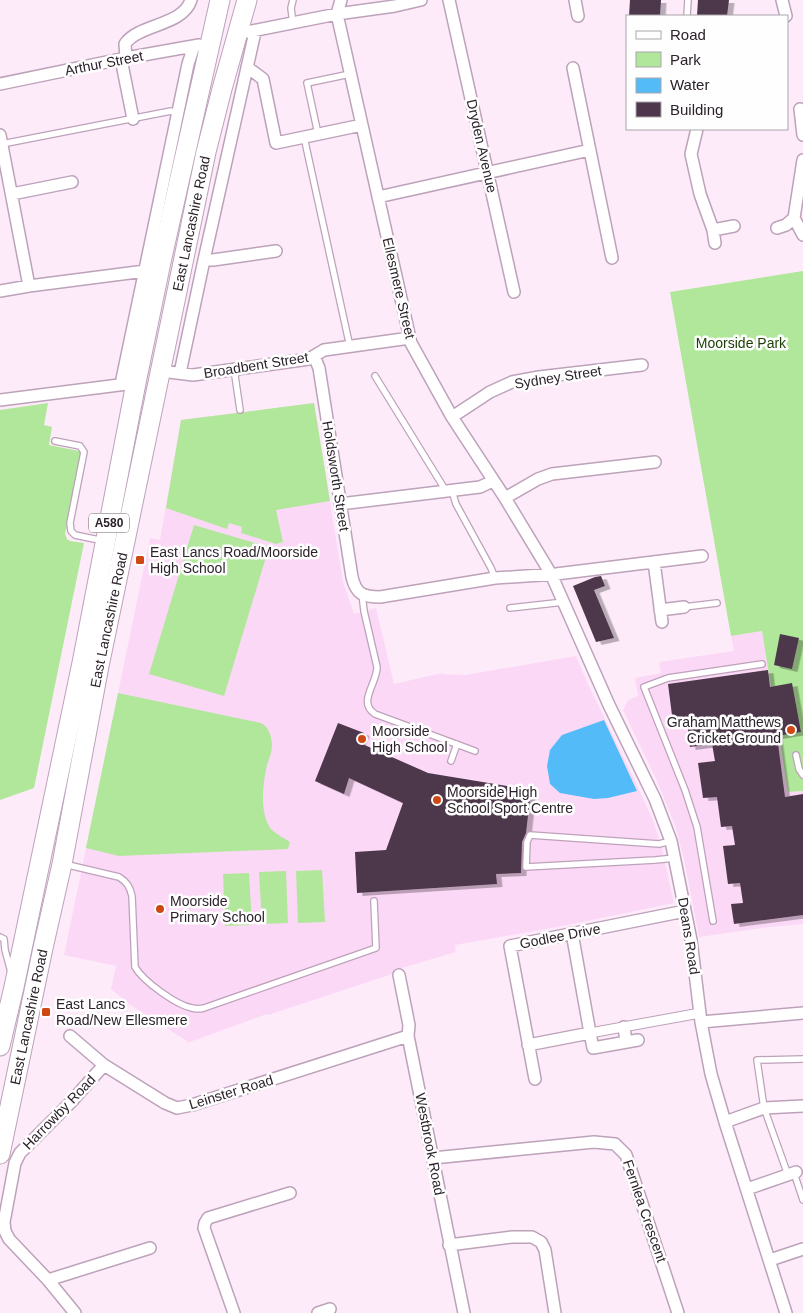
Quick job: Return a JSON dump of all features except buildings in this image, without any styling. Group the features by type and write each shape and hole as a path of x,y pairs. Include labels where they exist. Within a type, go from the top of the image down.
{"highway":[{"name":"East Lancashire Road","path":"0,1046 82,663 106,541 129,384 171,216 201,46 220,0"},
{"name":"East Lancashire Road","path":"0,1154 62,864 99,666 206,152 246,32 247,0"}],"street":[{"path":"133,119 123,59 125,44 132,36 174,18 190,4 191,0"},
{"name":"Ellesmere Street","path":"341,0 338,14 350,74 410,338 452,417 505,498 551,574"},
{"path":"180,373 247,67 246,32 421,0"},
{"name":"Dryden Avenue","path":"449,0 514,292"},
{"path":"575,0 578,16"},
{"path":"782,0 786,15"},
{"path":"0,400 129,384 145,271 177,114 188,64 201,46"},
{"name":"Arthur Street","path":"0,84 123,59 201,46"},
{"path":"247,67 263,79 276,143 362,125"},
{"path":"572,68 612,258"},
{"path":"788,111 801,109 803,135"},
{"path":"697,130 691,154 700,194 713,230 715,243"},
{"path":"1,140 29,286"},
{"path":"378,197 590,150"},
{"path":"803,160 794,218 803,235"},
{"path":"12,194 72,182"},
{"path":"777,228 786,225 794,218"},
{"path":"713,230 734,226"},
{"path":"204,260 276,251"},
{"path":"0,291 145,271"},
{"name":"Broadbent Street","path":"161,371 193,374 234,369 308,359 324,350 410,338"},
{"name":"Holdsworth Street","path":"314,356 319,368 352,577 356,589 362,594"},
{"name":"Sydney Street","path":"452,417 490,392 512,382 642,365"},
{"path":"505,498 538,479 552,474 655,462"},
{"path":"340,504 480,488 493,481"},
{"path":"362,594 380,597 495,578 556,574 702,556"},
{"path":"654,562 662,622"},
{"name":"Deans Road","path":"551,574 609,705 655,799 669,836 691,940 701,1018 711,1074 786,1313"},
{"path":"660,610 684,607"},
{"name":"Godlee Drive","path":"535,1079 510,946 685,911"},
{"path":"572,933 593,1048 638,1040"},
{"name":"Westbrook Road","path":"399,975 409,1025 408,1036 464,1313"},
{"path":"528,1045 624,1027 701,1018 803,1013"},
{"path":"624,1027 626,1042"},
{"name":"Leinster Road","path":"70,1036 104,1065 165,1103 177,1108 192,1105 408,1036"},
{"name":"Harrowby Road","path":"75,1313 48,1280 11,1242 4,1227 5,1215 15,1163 20,1153 71,1102 104,1065"},
{"path":"725,1122 764,1108 803,1106"},
{"name":"Fernlea Crescent","path":"433,1158 594,1142 615,1144 626,1155 678,1313"},
{"path":"747,1189 793,1173"},
{"path":"234,1313 204,1228 205,1223 208,1218 290,1193"},
{"path":"449,1245 512,1237 532,1237 541,1242 545,1250 555,1313"},
{"path":"48,1280 150,1248"},
{"path":"770,1260 803,1248"},
{"path":"318,1313 330,1309"}],"lane":[{"path":"293,0 290,8 293,24"},
{"path":"687,15 688,0"},
{"path":"318,134 307,83 350,74"},
{"path":"1,140 171,112 177,114"},
{"path":"304,137 350,347"},
{"path":"234,369 240,410"},
{"path":"375,376 449,491 495,578"},
{"path":"55,440 80,446 84,452 70,523 71,531 75,535 106,541"},
{"path":"362,594 378,667 366,703 368,708 375,714 475,751"},
{"path":"510,608 564,602"},
{"path":"684,607 717,603"},
{"path":"713,922 697,827 685,790 644,687 668,678 762,664"},
{"path":"451,761 457,744"},
{"path":"796,755 798,769 803,775"},
{"path":"669,836 659,844 530,835 527,842 526,867 675,858"},
{"path":"62,864 119,877 128,884 133,905 135,967 144,979 178,1004 191,1008 204,1008 376,948 374,901"},
{"path":"0,937 4,939 14,986"},
{"path":"803,1059 757,1060 764,1108 803,1200"}],"shaded area":[{"name":"Moorside High School","path":"314,403 343,582 354,614 376,608 394,684 442,673 465,675 576,656 654,823 674,903 563,926 455,945 456,952 395,970 395,973 267,1014 187,1043 187,1041 129,1004 111,989 116,966 64,955 150,538 160,540 181,420"},
{"path":"762,631 788,792 803,791 803,924 699,937 676,828 657,781 623,710 628,700 638,696 635,678 661,673 659,662 734,651 731,636"}],"green space":[{"name":"Moorside Park","path":"803,271 803,791 788,792 762,631 731,636 670,292"},
{"path":"48,403 44,425 52,427 49,445 79,451 82,455 65,534 70,541 84,543 34,788 0,800 0,410"},
{"path":"314,403 330,501 276,510 283,542 276,544 241,533 242,527 229,523 227,529 166,508 181,420"},
{"path":"194,525 269,547 224,696 149,674"},
{"path":"118,693 264,725 269,733 272,746 264,780 263,806 271,829 290,842 288,849 119,856 86,848"},
{"path":"322,870 325,922 298,923 296,871"},
{"path":"286,871 288,923 262,924 259,872"},
{"path":"249,873 252,925 225,926 223,874"}],"water":[{"path":"604,720 637,791 608,798 594,799 560,793 550,784 547,766 550,750 562,735"}],"place":[{"name":"East Lancs Road/Moorside High School","path":"140,560"},
{"name":"Graham Matthews Cricket Ground","path":"791,730"},
{"name":"Moorside High School","path":"362,739"},
{"name":"Moorside High School Sport Centre","path":"437,800"},
{"name":"Moorside Primary School","path":"160,909"},
{"name":"East Lancs Road/New Ellesmere","path":"46,1012"}]}
